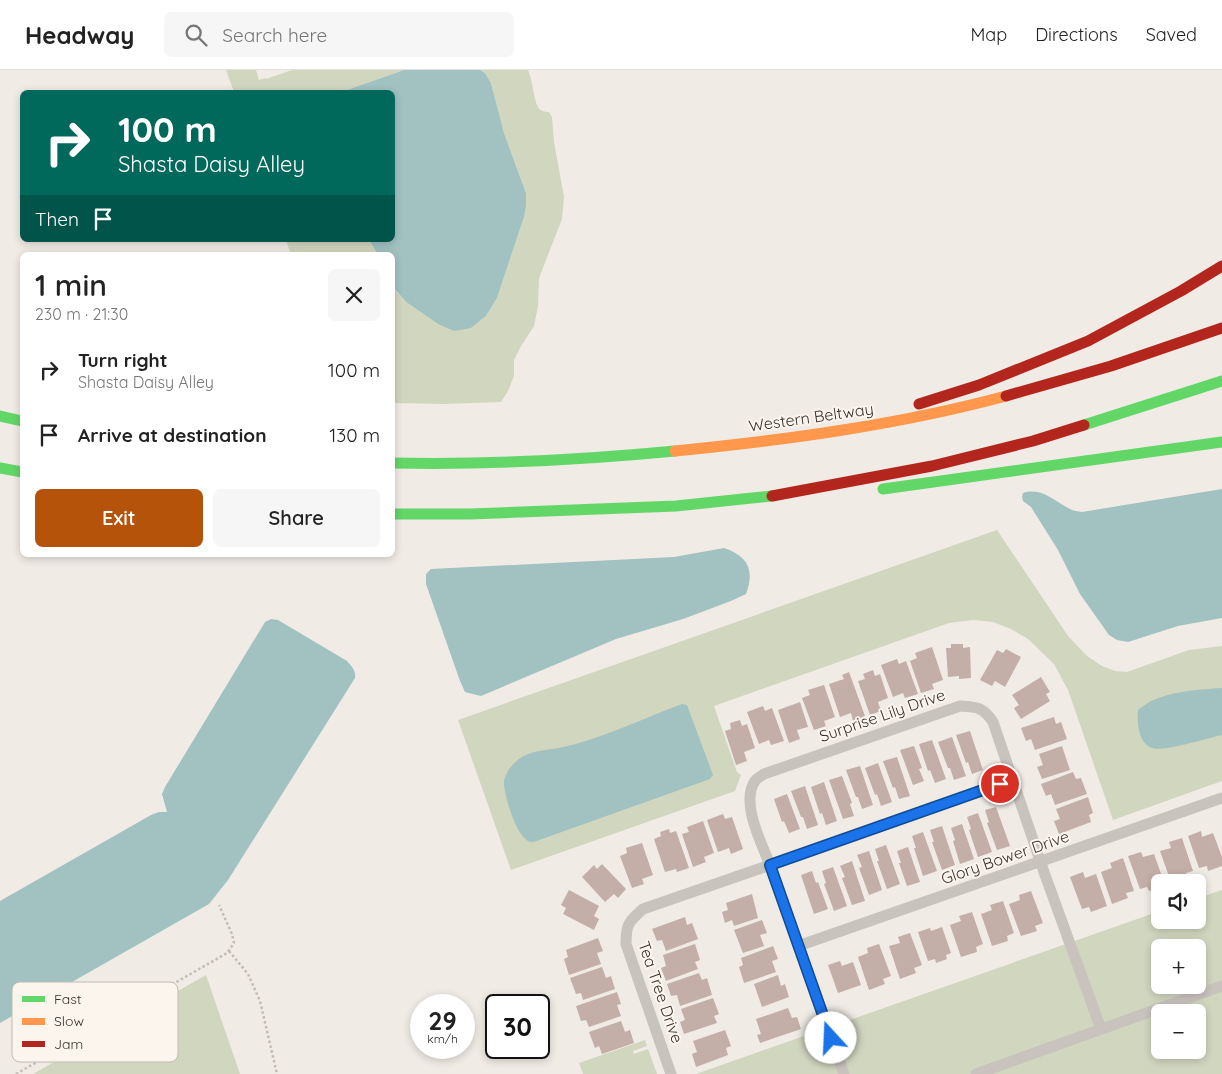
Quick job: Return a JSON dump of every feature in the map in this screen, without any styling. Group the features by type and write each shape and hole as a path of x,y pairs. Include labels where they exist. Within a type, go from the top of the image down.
{"highway":[{"path":"836,432 979,385 1037,363 1088,341 1181,291 1222,266"},
{"name":"Western Beltway","path":"395,463 452,465 591,459 836,432 974,405 1102,369 1222,328"},
{"path":"783,495 932,466 1033,441 1222,381"},
{"path":"0,416 20,421"},
{"path":"876,490 1222,442"},
{"path":"0,468 20,472"},
{"path":"395,514 470,514 676,506 783,495 857,492"}],"street":[{"name":"Surprise Lily Drive","path":"770,865 750,809 750,791 755,781 764,774 960,706 975,707 986,712 993,722 1040,862 1101,1029"},
{"name":"Glory Bower Drive","path":"798,946 1222,798"},
{"name":"Tea Tree Drive","path":"671,1074 626,944 626,933 630,920 643,910 770,865"},
{"path":"770,865 844,1074"},
{"path":"976,1074 1222,986"}],"lane":[{"path":"770,865 1013,780"}],"path":[{"path":"178,982 212,963 229,951 234,943 219,905"},
{"path":"229,951 248,974 260,1002 277,1074"},
{"path":"16,1074 37,1062"}],"green space":[{"path":"226,70 256,70 259,80 292,70 404,70 347,90 233,90"},
{"path":"480,70 528,70 538,107 543,111 549,112 552,117 554,142 564,197 562,219 539,278 538,306 534,326 514,360 514,376 501,402 395,403 395,290 406,302 438,324 471,328 486,316 497,298 524,217 526,193 504,133 491,83 485,73"},
{"path":"287,242 370,242 376,252 290,252"},
{"path":"997,530 1068,636 1087,656 1102,666 1115,671 1127,672 1189,650 1222,646 1222,781 1113,820 1068,690 1054,664 1028,639 1011,629 993,622 973,620 949,623 714,706 737,772 741,775 735,791 511,870 458,720"},
{"path":"1222,890 1222,1074 696,1074 1151,914 1151,929 1206,929 1206,895"},
{"path":"206,975 240,1074 33,1074 54,1062 178,1062 178,991"},
{"path":"645,1040 647,1046 633,1051 634,1054 648,1049 657,1074 583,1074 579,1063"}],"water":[{"path":"404,70 480,70 485,73 491,83 504,133 526,193 526,206 497,298 486,316 471,328 454,331 438,324 406,302 395,289 395,252 376,252 370,242 395,242 395,90 347,90"},
{"path":"1222,489 1222,618 1178,626 1128,642 1117,640 1109,635 1080,594 1058,550 1031,507 1023,501 1022,497 1023,493 1042,493 1071,510 1082,512"},
{"path":"724,548 739,555 747,565 750,578 746,594 683,619 616,639 481,696 465,692 426,584 426,574 431,569 674,557"},
{"path":"271,619 278,620 347,661 354,671 355,678 228,880 209,904 72,982 12,982 12,1016 0,1023 0,901 151,815 167,812 162,794 165,787 265,622"},
{"path":"1222,688 1222,735 1158,749 1152,748 1144,742 1139,732 1138,710 1156,699 1167,695"},
{"path":"682,704 687,705 713,775 710,779 535,841 531,842 521,833 508,805 504,787 506,774 516,761 523,756 543,750 559,748 591,739"}],"building":[{"path":"951,644 963,644 963,648 970,647 971,678 959,679 959,676 948,677 946,648 951,648"},
{"path":"932,647 943,680 932,684 934,689 921,693 910,661 917,658 915,653"},
{"path":"1006,649 1021,657 1005,687 995,681 992,686 980,680 997,650 1003,653"},
{"path":"897,659 899,664 906,661 918,694 905,698 903,693 893,697 881,665"},
{"path":"873,670 875,676 880,674 888,698 878,702 881,711 870,715 858,681 865,679 863,674"},
{"path":"849,672 865,716 853,721 851,713 840,717 829,684 844,679 842,675"},
{"path":"1041,677 1050,692 1046,694 1050,701 1021,719 1014,708 1019,705 1012,695"},
{"path":"824,685 835,717 824,721 826,726 814,730 802,698 810,695 808,690"},
{"path":"800,702 808,727 797,730 800,739 789,743 778,710"},
{"path":"763,706 765,711 772,708 784,741 771,745 769,740 759,744 747,712"},
{"path":"1054,717 1056,724 1061,722 1067,739 1035,750 1031,739 1026,741 1021,728"},
{"path":"740,720 742,726 747,724 755,748 744,752 747,761 736,765 725,731 731,729 730,723"},
{"path":"970,731 983,770 972,774 956,735"},
{"path":"952,737 966,776 954,780 938,742"},
{"path":"932,740 946,779 935,783 930,770 928,771 919,744"},
{"path":"914,746 922,768 919,769 924,781 913,785 900,750"},
{"path":"1062,746 1070,770 1042,779 1037,767 1043,765 1039,754"},
{"path":"897,757 910,796 899,799 883,761"},
{"path":"878,763 892,802 881,806 865,768"},
{"path":"860,766 873,805 862,809 846,770"},
{"path":"1073,772 1076,779 1081,778 1087,794 1055,805 1051,794 1046,796 1041,784"},
{"path":"842,776 852,803 850,804 854,816 843,819 829,780"},
{"path":"824,782 837,821 826,825 822,813 820,814 811,787"},
{"path":"805,786 818,825 807,829 791,791"},
{"path":"787,794 800,829 789,833 784,821 782,822 774,799"},
{"path":"1088,797 1093,813 1089,815 1091,822 1059,834 1054,821 1060,819 1056,809"},
{"path":"996,807 1010,846 997,850 987,823 989,822 985,810"},
{"path":"978,813 992,852 978,857 969,830 971,829 967,817"},
{"path":"723,814 725,819 732,817 743,849 731,854 729,848 718,852 707,820"},
{"path":"703,821 714,853 704,857 706,862 693,867 682,834 689,832 687,827"},
{"path":"962,824 974,859 960,864 951,828"},
{"path":"942,826 955,865 942,870 932,842 934,842 930,830"},
{"path":"669,829 670,833 676,831 689,868 677,872 676,869 665,872 654,839 661,836 660,832"},
{"path":"1201,831 1202,837 1213,833 1222,857 1222,866 1208,871 1207,866 1199,868 1188,836"},
{"path":"923,832 937,871 923,876 912,836"},
{"path":"1182,838 1193,871 1186,874 1168,874 1160,851 1171,848 1169,842"},
{"path":"642,843 653,875 642,879 644,884 632,888 620,856 627,853 626,848"},
{"path":"886,845 900,884 887,889 877,861 879,861 875,849"},
{"path":"908,847 920,882 907,886 897,851"},
{"path":"869,851 882,890 869,895 859,868 862,867 857,855"},
{"path":"1141,852 1143,857 1154,854 1161,874 1151,874 1151,890 1149,891 1147,887 1140,889 1128,856"},
{"path":"1123,858 1134,891 1126,893 1128,898 1112,904 1101,872 1112,868 1110,863"},
{"path":"852,861 865,901 852,905 842,878 845,877 840,866"},
{"path":"602,864 626,889 618,898 614,894 605,902 582,877 594,865 597,869"},
{"path":"833,867 847,906 834,911 824,884 826,883 822,871"},
{"path":"812,871 828,909 814,914 801,875"},
{"path":"1083,872 1085,878 1096,874 1107,906 1091,912 1089,907 1082,909 1070,877"},
{"path":"569,890 599,906 594,916 599,919 594,930 563,914 566,908 561,905"},
{"path":"1031,891 1043,923 1035,926 1037,931 1021,936 1009,904 1020,900 1019,895"},
{"path":"752,894 758,918 734,926 732,920 725,923 722,912 728,910 726,903"},
{"path":"1003,901 1014,933 1007,936 1008,941 992,946 981,914 992,910 990,905"},
{"path":"972,912 983,944 976,947 977,952 961,957 950,925 961,921 959,916"},
{"path":"685,917 687,925 692,923 698,939 666,951 662,940 657,941 652,929"},
{"path":"762,920 767,933 760,935 764,946 743,953 734,930"},
{"path":"942,927 951,953 946,955 947,959 936,963 935,959 928,961 918,932 930,928 931,931"},
{"path":"910,933 922,965 914,968 916,973 900,979 889,946 900,943 898,937"},
{"path":"598,938 603,951 597,953 601,964 569,975 564,959 568,957 566,950"},
{"path":"695,944 700,960 695,962 698,969 666,981 661,968 666,966 663,955"},
{"path":"879,944 891,976 883,979 885,984 869,990 858,957 868,953 867,948"},
{"path":"773,946 778,959 772,961 776,972 744,983 739,967 743,965 741,958"},
{"path":"840,961 842,966 853,962 861,985 838,993 828,965"},
{"path":"602,967 606,978 611,976 615,989 583,1000 581,993 576,994 570,978"},
{"path":"699,973 702,980 707,978 712,995 680,1006 677,995 671,996 667,984"},
{"path":"778,975 781,986 785,984 789,997 762,1007 754,984"},
{"path":"617,992 621,1004 617,1005 621,1016 589,1027 586,1020 581,1021 576,1006"},
{"path":"713,998 719,1014 714,1016 717,1023 684,1034 680,1022 685,1020 681,1009"},
{"path":"788,1008 792,1018 797,1017 801,1029 760,1043 757,1035 761,1034 756,1019"},
{"path":"621,1021 625,1032 630,1030 634,1043 602,1054 599,1046 595,1048 589,1032"},
{"path":"725,1030 731,1046 726,1048 728,1055 696,1067 692,1054 697,1052 693,1041"}],"traffic: fast":[{"path":"1084,425 1222,381"},
{"path":"0,416 20,421"},
{"path":"883,489 1222,442"},
{"path":"395,463 534,461 675,451"},
{"path":"0,468 20,472"},
{"path":"395,514 470,514 676,506 772,496"}],"traffic: slow":[{"path":"675,451 842,430 924,415 1006,396"}],"traffic: jam":[{"path":"919,404 979,385 1088,341 1181,291 1222,266"},
{"path":"1006,396 1111,366 1222,328"},
{"path":"772,496 932,466 1033,441 1084,425"}],"route":[{"path":"831,1038 770,865 1000,784"}]}
